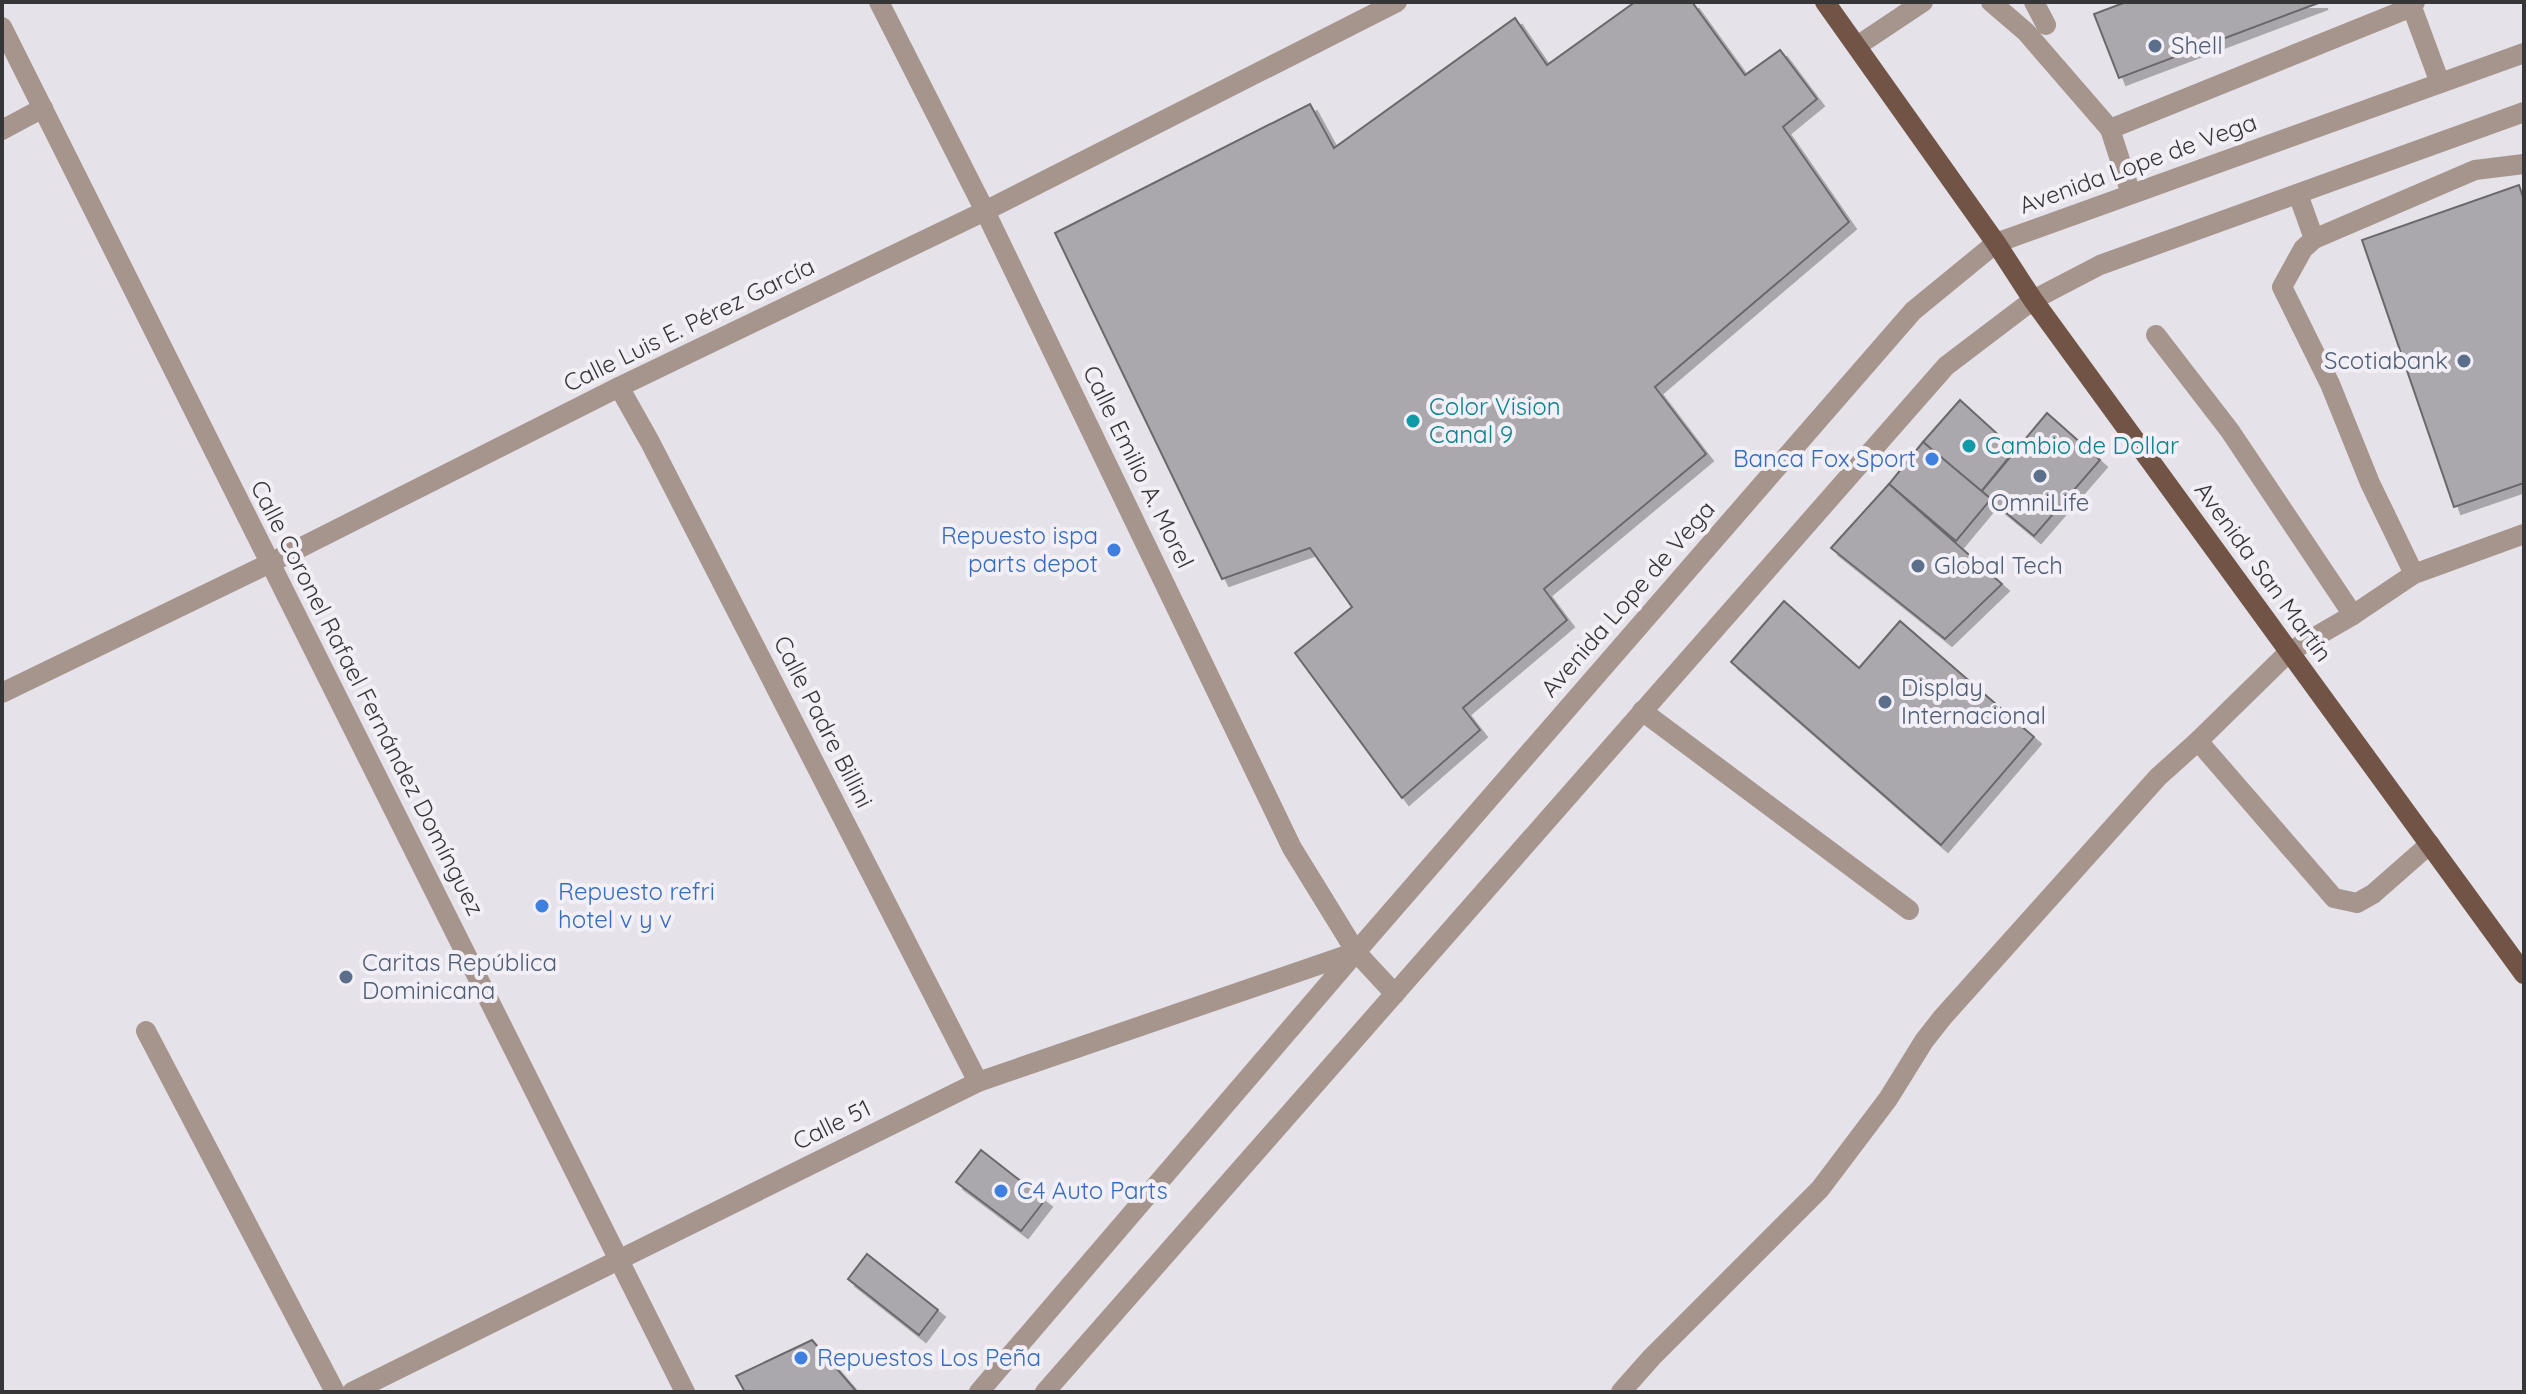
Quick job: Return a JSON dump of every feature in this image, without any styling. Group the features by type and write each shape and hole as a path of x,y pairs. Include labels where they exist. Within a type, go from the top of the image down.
{"main road":[{"name":"Avenida San Martín","path":"1825,2 2033,300 2524,974"}],"street":[{"name":"Calle Emilio A. Morel","path":"879,2 985,211 1292,848 1356,952 1395,994"},
{"name":"Calle Luis E. Pérez García","path":"2,693 270,563 619,387 985,211 1397,2"},
{"path":"1857,46 1923,2"},
{"path":"1991,2 2026,32 2110,129 2131,194"},
{"path":"2034,2 2046,25"},
{"path":"2110,129 2412,4 2440,83"},
{"name":"Calle Coronel Rafael Fernández Domínguez","path":"2,27 685,1392"},
{"name":"Avenida Lope de Vega","path":"979,1392 1913,311 1996,243 2524,53"},
{"path":"2,130 43,108"},
{"path":"1048,1391 1946,366 2033,300 2100,265 2524,112"},
{"path":"2414,574 2370,483 2330,384 2282,287 2303,249 2314,239 2475,170 2524,164"},
{"path":"2298,194 2314,239"},
{"path":"2156,335 2230,431 2353,615"},
{"name":"Calle Padre Billini","path":"619,387 978,1082"},
{"path":"1621,1392 1820,1189 1888,1099 1942,1018 2158,777 2289,652 2353,615 2414,574 2524,534"},
{"path":"1642,711 1909,910"},
{"path":"2198,741 2334,898 2357,903 2373,894 2430,844"},
{"name":"Calle 51","path":"352,1392 978,1082 1356,952"},
{"path":"146,1031 335,1392"}],"building":[{"name":"Color Vision Canal 9","path":"1635,2 1692,2 1745,75 1780,50 1817,99 1783,127 1849,222 1655,387 1706,454 1544,589 1567,620 1463,708 1480,730 1402,798 1295,653 1352,607 1310,548 1222,579 1055,233 1310,104 1334,148 1515,18 1547,65"},
{"name":"Shell","path":"2126,2 2321,2 2119,78 2094,14"},
{"name":"Scotiabank","path":"2519,185 2524,200 2524,483 2454,507 2362,240"},
{"name":"Cambio de Dollar","path":"1960,400 2015,450 1981,492 1923,442"},
{"name":"OmniLife","path":"2047,413 2100,460 2034,536 1981,492"},
{"path":"1923,442 1991,499 1956,541 1889,484"},
{"name":"Global Tech","path":"1889,484 2002,584 1945,639 1831,548"},
{"name":"Display Internacional","path":"1784,601 1859,668 1900,621 2034,737 1941,845 1731,662"},
{"name":"C4 Auto Parts","path":"981,1150 1045,1200 1021,1231 956,1182"},
{"path":"867,1254 938,1310 919,1335 848,1279"},
{"name":"Repuestos Los Peña","path":"812,1340 857,1392 745,1392 736,1376"}],"place":[{"name":"Shell","path":"2155,46"},
{"name":"Scotiabank","path":"2464,361"},
{"name":"Color Vision Canal 9","path":"1413,421"},
{"name":"Cambio de Dollar","path":"1969,446"},
{"name":"Banca Fox Sport","path":"1932,459"},
{"name":"OmniLife","path":"2040,476"},
{"name":"Repuesto ispa parts depot","path":"1114,550"},
{"name":"Global Tech","path":"1918,566"},
{"name":"Display Internacional","path":"1885,702"},
{"name":"Repuesto refri hotel v y v","path":"542,906"},
{"name":"Caritas República Dominicana","path":"346,977"},
{"name":"C4 Auto Parts","path":"1001,1191"},
{"name":"Repuestos Los Peña","path":"801,1358"}]}
